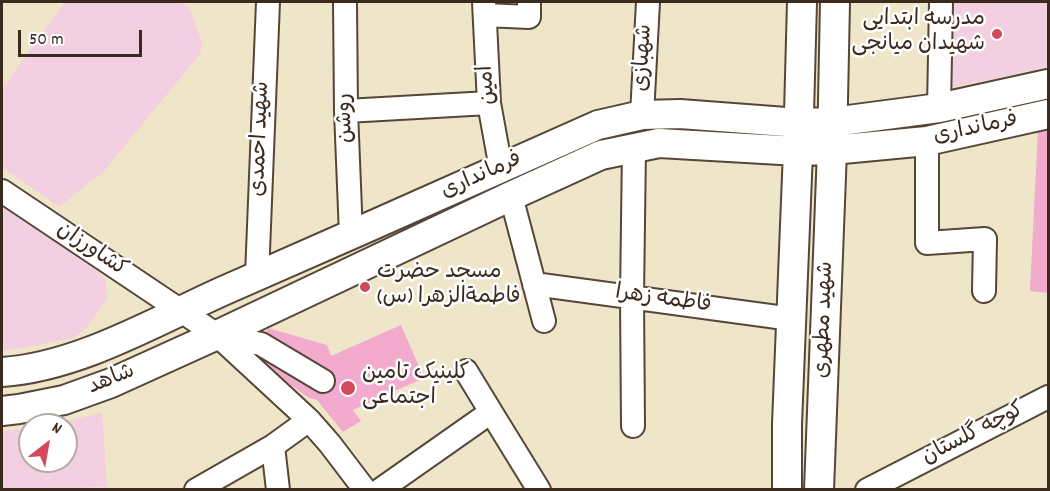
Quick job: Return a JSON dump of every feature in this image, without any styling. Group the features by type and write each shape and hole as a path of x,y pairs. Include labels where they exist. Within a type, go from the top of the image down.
{"main road":[{"path":"799,123 802,2"},
{"path":"833,122 835,2"},
{"name":"فرمانداری","path":"180,310 598,125 642,115 680,114 799,123 833,122 939,108 1048,84"},
{"name":"فرمانداری","path":"217,335 601,155 659,142 798,151 832,150 927,141 1048,114"},
{"name":"شهید مطهری","path":"819,489 833,122"},
{"name":"شهید مطهری","path":"787,489 799,123"},
{"path":"501,169 511,196"},
{"name":"شاهد","path":"2,372 22,371 105,346 180,310"},
{"name":"شاهد","path":"2,411 64,400 111,383 217,335"}],"street":[{"name":"شهید احمدی","path":"257,276 268,2"},
{"name":"روشن","path":"345,2 346,111 351,235"},
{"path":"484,8 529,17 530,2"},
{"name":"شهبازی","path":"642,115 648,2"},
{"path":"939,108 942,2"},
{"name":"امین","path":"484,8 489,103 501,169"},
{"path":"346,111 489,103"},
{"path":"927,141 927,243 985,238 984,291"},
{"path":"633,426 634,147"},
{"name":"کشاورزان","path":"2,191 217,335"},
{"path":"511,196 544,321"},
{"name":"فاطمه زهرا","path":"534,284 792,319"},
{"path":"217,335 261,344 323,381"},
{"path":"217,335 309,420 365,489"},
{"path":"466,371 539,489"},
{"name":"کوچه گلستان","path":"867,489 1048,397"},
{"path":"380,489 491,412"},
{"path":"196,489 273,446 309,420"},
{"path":"273,446 278,489"}],"shaded area":[{"path":"65,2 181,2 189,7 202,43 200,54 104,171 59,207 2,167 2,89"},
{"name":"مدرسه ابتدایی شهیدان میانجی","path":"946,2 1048,2 1048,67 944,89"},
{"path":"2,199 87,260 105,280 107,298 91,322 73,338 2,350"},
{"path":"102,412 107,487 2,489 2,431 18,429 18,473 78,473 78,418"}],"building":[{"path":"1048,128 1048,293 1030,291 1038,129"},
{"name":"کلینیک تامین اجتماعی","path":"401,325 424,378 353,410 361,421 343,432 317,400 309,398 254,359 268,328 327,345 331,356"}],"place":[{"name":"مدرسه ابتدایی شهیدان میانجی","path":"997,34"},
{"name":"مسجد حضرت فاطمةالزهرا (س)","path":"365,287"},
{"name":"کلینیک تامین اجتماعی","path":"348,388"}]}
